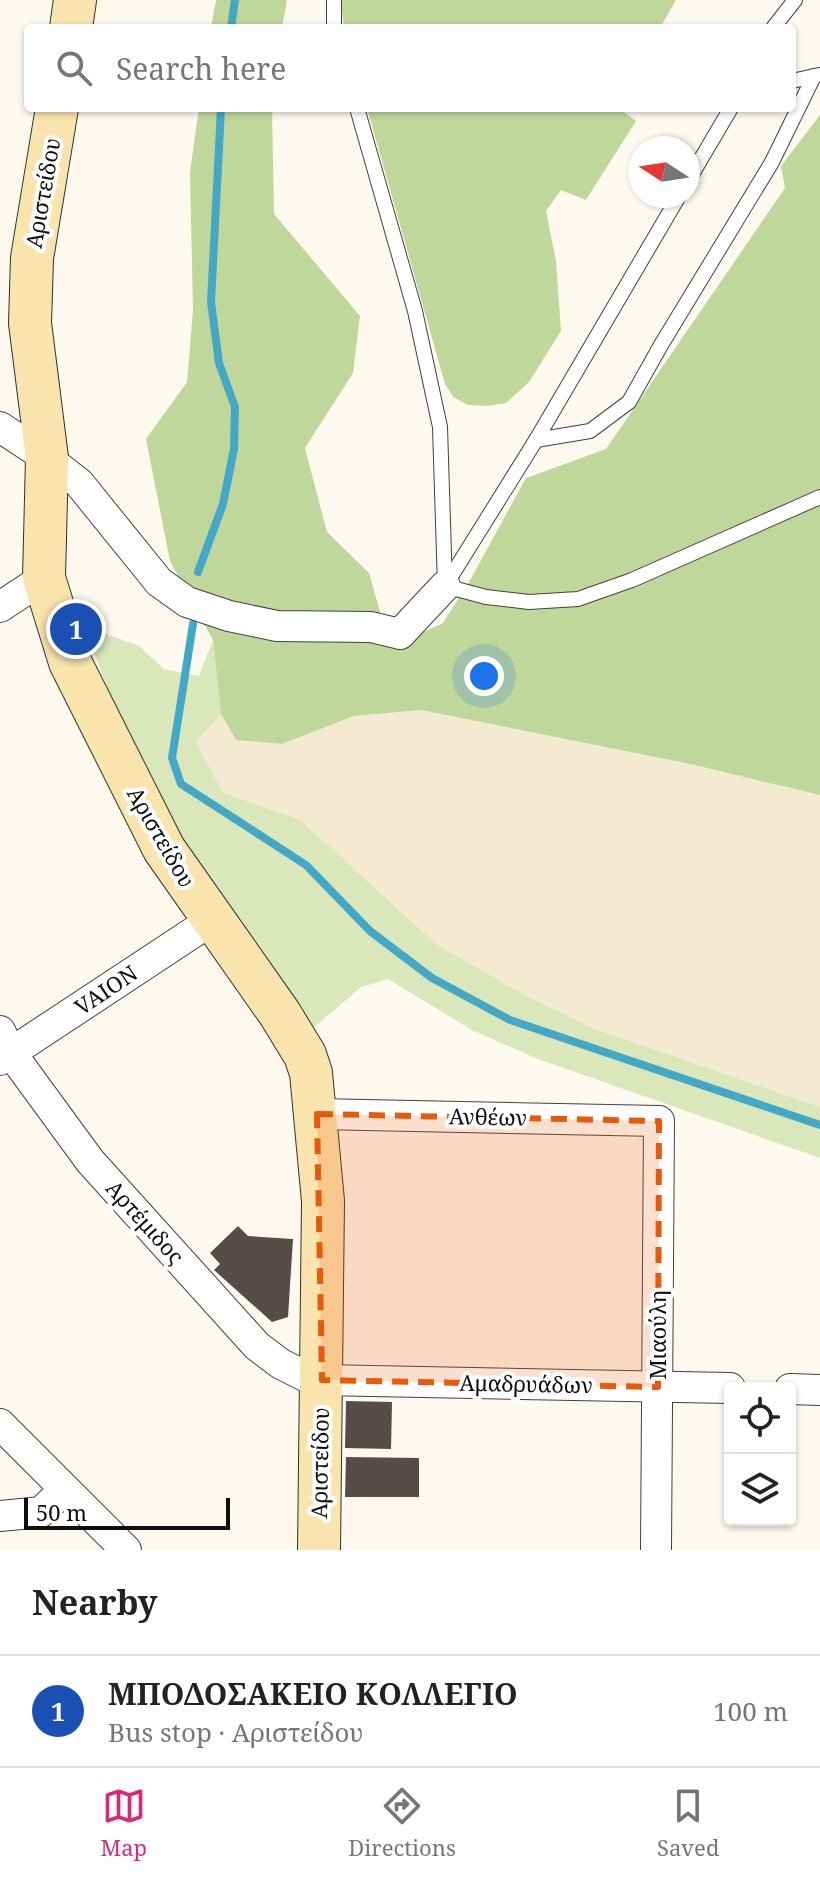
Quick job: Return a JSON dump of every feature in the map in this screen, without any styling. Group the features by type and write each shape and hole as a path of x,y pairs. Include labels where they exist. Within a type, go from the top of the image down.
{"street":[{"path":"72,24 75,0"},
{"name":"Αριστείδου","path":"56,112 32,258 30,323 47,458 44,578 70,662 164,849 280,1014 305,1055 311,1073 323,1201 319,1550"},
{"path":"0,427 79,483 159,582 187,602 229,616 277,626 371,627 400,634 445,586"},
{"path":"0,607 44,578"},
{"name":"VAION","path":"4,1048 212,920"},
{"name":"Αρτέμιδος","path":"4,1048 90,1161 257,1346 281,1364 309,1378 322,1380"},
{"name":"Ανθέων","path":"317,1114 659,1121"},
{"name":"Μιαούλη","path":"656,1550 659,1121"},
{"name":"Αμαδρυάδων","path":"322,1380 724,1388"},
{"path":"796,1389 820,1390"},
{"path":"0,1424 126,1550"},
{"path":"0,1516 41,1512 64,1490"}],"lane":[{"path":"334,0 334,24"},
{"path":"776,24 795,0"},
{"path":"796,80 817,75"},
{"path":"536,440 590,431 629,402 772,162 817,75"},
{"path":"358,112 415,311 440,427 445,586"},
{"path":"700,161 729,112"},
{"path":"445,586 536,440 672,208"},
{"path":"445,586 486,597 529,602 578,599 632,580 820,497"}],"highlighted area":[{"path":"317,1114 659,1121 658,1387 322,1380"}],"shaded area":[{"path":"421,710 690,764 820,795 820,1107 598,1030 528,997 436,944 300,821 223,793 196,742 221,714 236,740 282,744 355,716"}],"green space":[{"path":"216,0 287,0 283,24 212,24"},
{"path":"341,0 676,0 662,24 344,24"},
{"path":"198,112 272,112 274,214 360,316 353,373 305,448 327,532 369,573 390,647 443,623 526,478 606,449 785,188 781,166 820,115 820,795 690,764 421,710 354,716 282,744 236,740 221,714 213,640 170,561 146,439 187,382 193,310 190,172"},
{"path":"368,112 624,112 636,121 586,200 561,190 546,211 556,261 561,331 529,382 506,403 487,406 468,405 453,397 445,384"},
{"path":"84,626 139,646 164,669 199,676 213,640 221,714 196,742 223,793 300,820 436,944 528,997 598,1030 820,1107 820,1158 538,1059 472,1030 388,979 361,987 311,1030 166,840"}],"building":[{"path":"238,1226 248,1236 293,1239 288,1317 272,1322 214,1270 220,1264 210,1253"},
{"path":"346,1401 392,1402 391,1449 345,1448"},
{"path":"346,1457 419,1458 419,1497 345,1497"}],"waterway":[{"path":"232,24 235,0"},
{"path":"198,572 223,504 234,449 235,407 219,363 211,302 221,112"},
{"path":"193,624 172,758 181,784 306,865 370,931 432,978 510,1020 820,1125"}],"place":[{"name":"ΜΠΟΔΟΣΑΚΕΙΟ ΚΟΛΛΕΓΙΟ","path":"76,629"}]}
